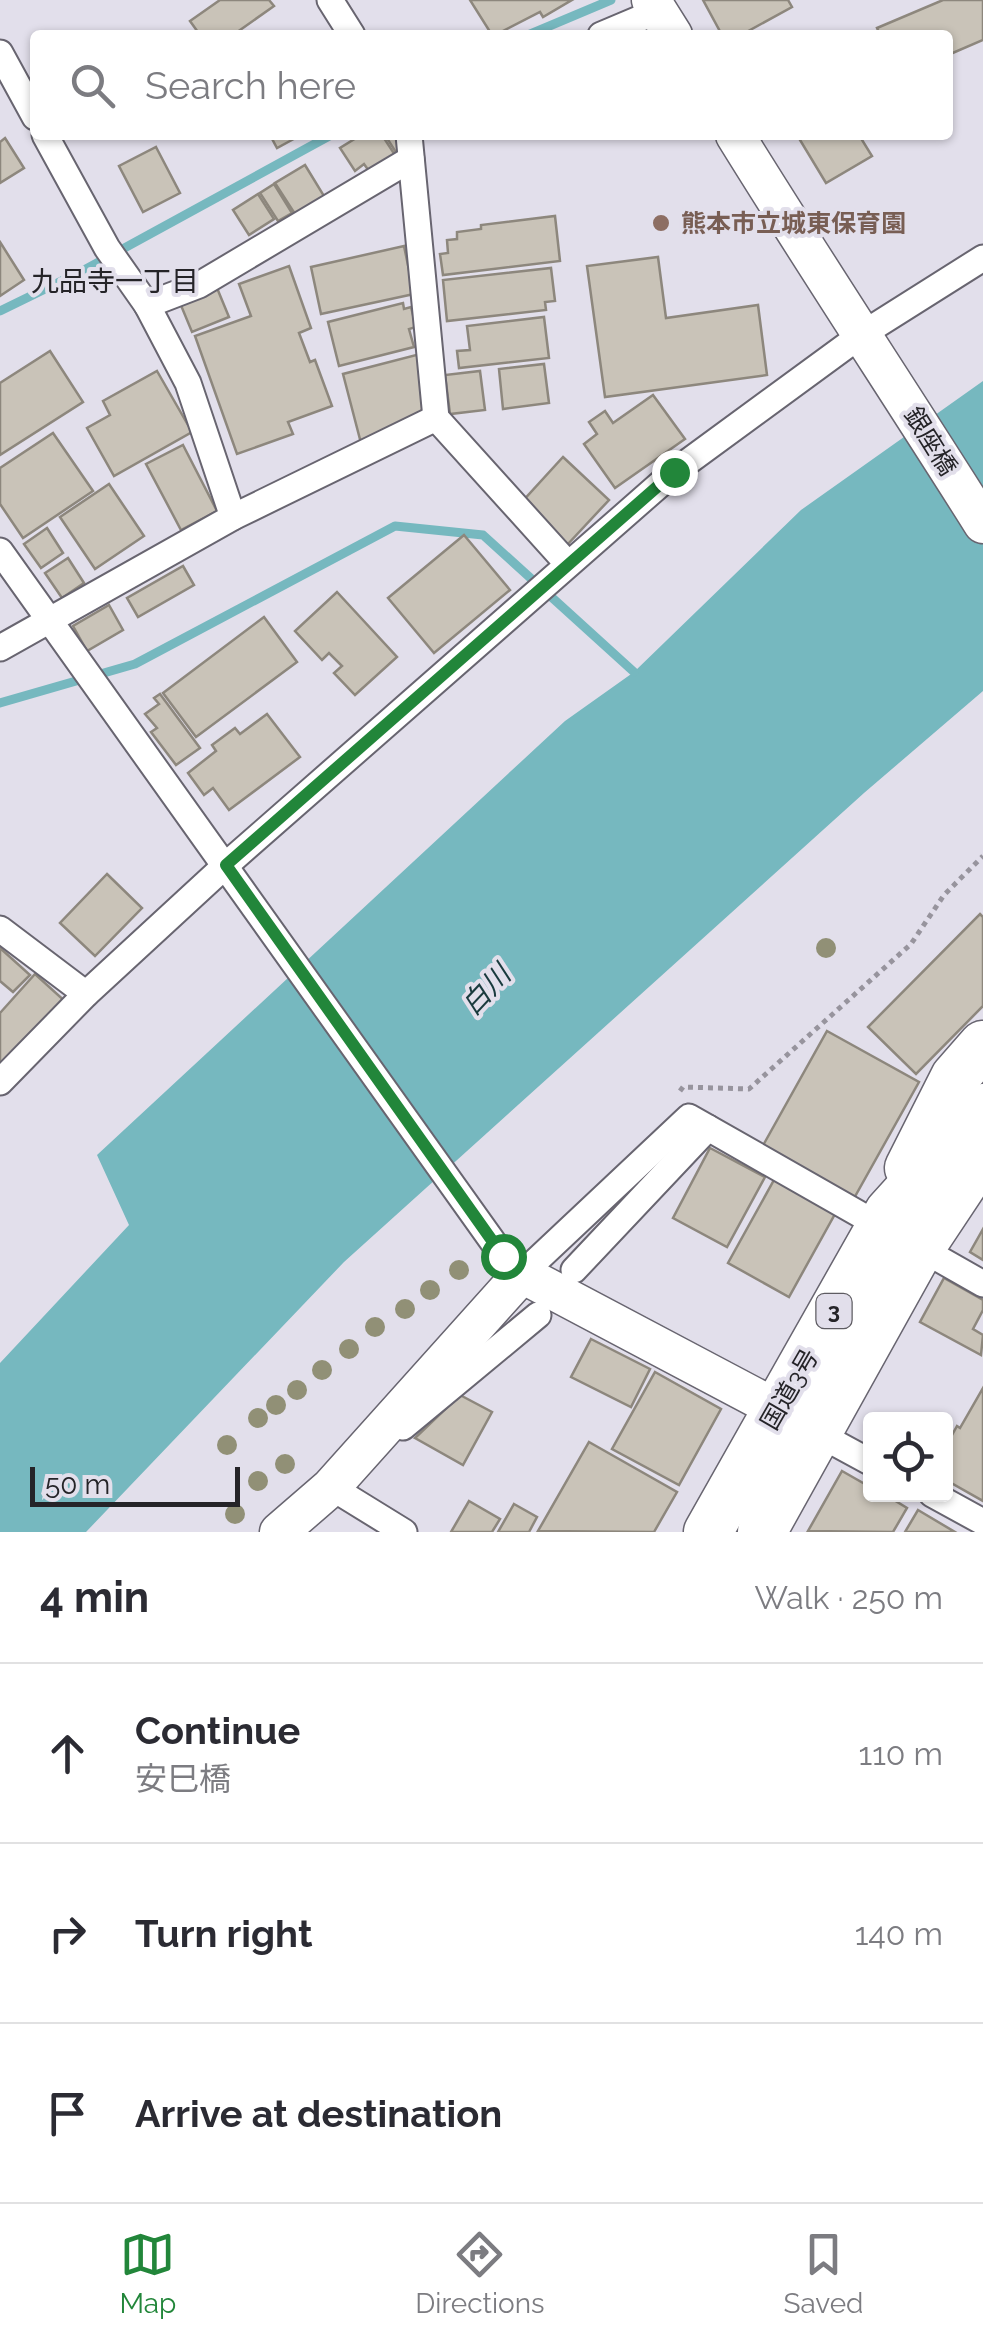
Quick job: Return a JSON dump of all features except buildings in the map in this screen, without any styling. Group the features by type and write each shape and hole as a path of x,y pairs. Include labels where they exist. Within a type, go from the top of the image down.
{"highway":[{"name":"3","path":"897,1229 936,1112 955,1077 983,1045"},
{"name":"国道3号","path":"708,1532 796,1421 897,1229 983,1108"},
{"name":"国道3号","path":"897,1229 983,1153"},
{"name":"国道3号","path":"762,1532 796,1421"}],"street":[{"path":"330,0 349,30"},
{"path":"616,30 661,15"},
{"path":"0,54 30,108"},
{"path":"48,140 107,248 148,306 188,383 232,517"},
{"name":"銀座橋","path":"738,140 983,524"},
{"path":"148,306 199,285 410,147 436,418 566,563"},
{"path":"0,1082 86,994 226,865 674,472 870,347 983,258"},
{"path":"0,648 232,517 436,418"},
{"path":"0,551 513,1265 863,1458"},
{"path":"0,929 86,994"},
{"path":"689,1115 897,1229 983,1284"},
{"path":"331,1488 513,1265 689,1115"},
{"path":"574,1270 689,1115"},
{"path":"279,1532 538,1315"},
{"path":"331,1488 404,1532"},
{"path":"947,1502 983,1522"}],"path":[{"path":"689,1115 684,1087 749,1088 911,944 944,896 983,856"}],"water":[{"name":"白川","path":"983,381 983,691 864,793 344,1262 86,1532 0,1532 0,1363 129,1225 97,1155 565,721 634,672 801,510"}],"waterway":[{"path":"540,30 611,0"},
{"path":"0,311 86,269 322,140"},
{"path":"0,703 135,664 395,526 483,535 634,672"}],"place":[{"name":"熊本市立城東保育園","path":"661,223"}],"district":[{"name":"九品寺一丁目","path":"115,281"}],"route":[{"path":"503,1256 226,865 674,472"}]}
